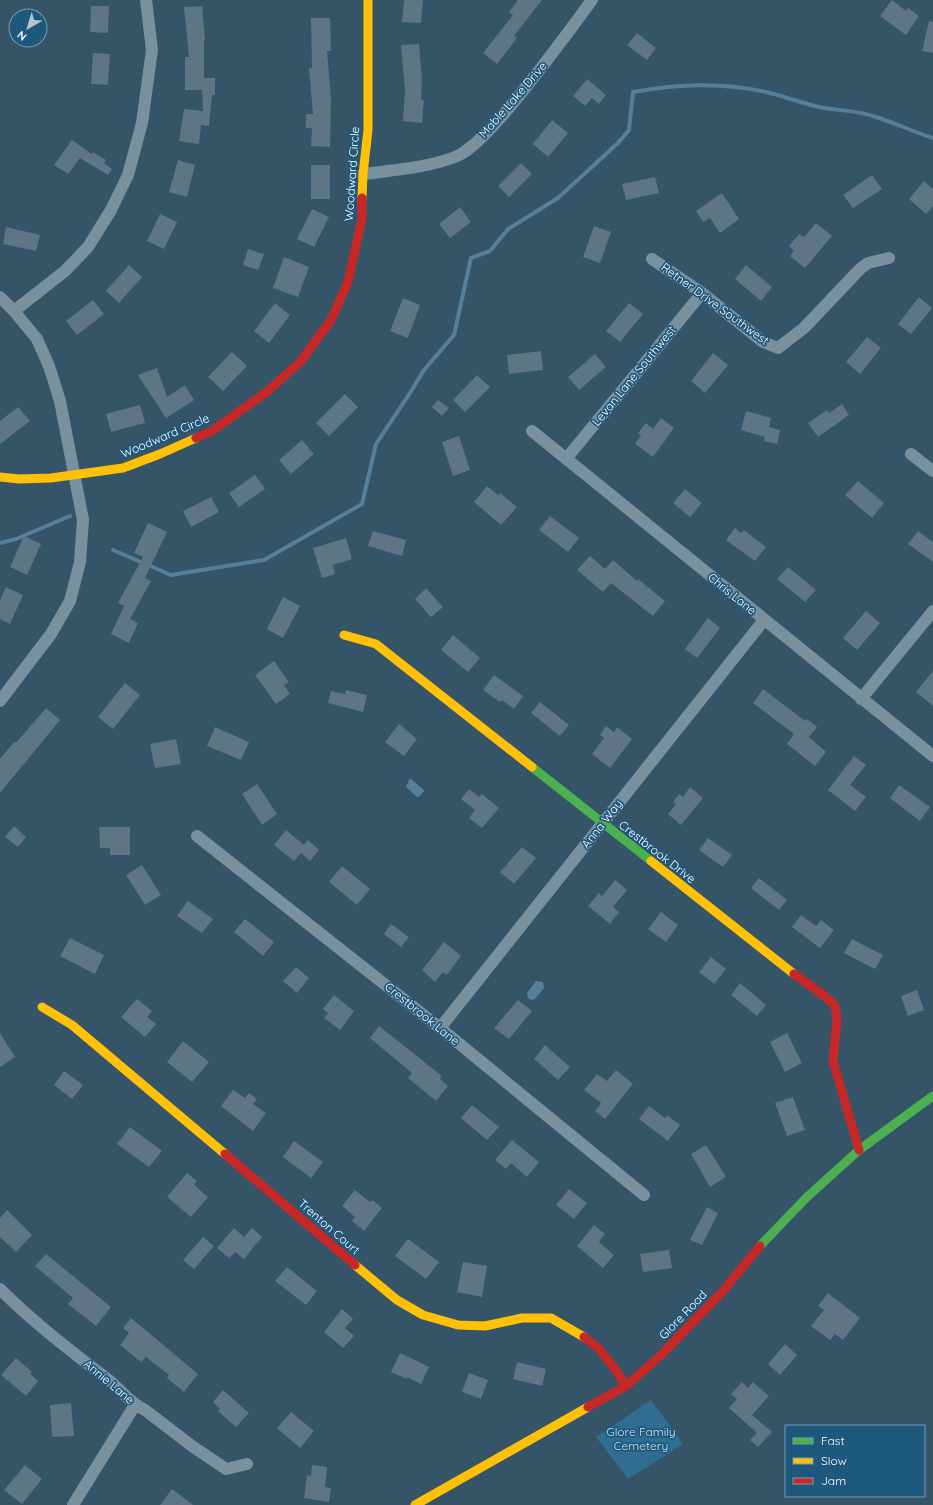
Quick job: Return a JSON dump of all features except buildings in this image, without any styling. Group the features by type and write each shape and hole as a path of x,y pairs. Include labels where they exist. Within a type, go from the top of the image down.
{"street":[{"path":"14,311 65,271 88,247 111,210 128,175 142,123 152,50 146,0"},
{"name":"Woodward Circle","path":"0,477 19,479 51,478 123,468 160,454 212,431 268,391 302,361 330,320 348,282 362,218 363,174 368,130 368,0"},
{"name":"Mable Lake Drive","path":"363,174 429,164 457,156 478,141 495,124 534,78 592,0"},
{"name":"Retner Drive Southwest","path":"652,259 702,293 763,342 778,348 804,328 860,269 868,263 889,258"},
{"name":"Levan Lane Southwest","path":"566,459 702,293"},
{"path":"0,297 14,311 37,339 49,366 60,401 83,520 80,562 70,601 51,634 0,701"},
{"name":"Chris Lane","path":"532,431 933,756"},
{"path":"911,454 933,471"},
{"path":"861,699 933,611"},
{"name":"Anna Way","path":"440,1028 764,620"},
{"name":"Crestbrook Drive","path":"344,635 376,644 602,824 809,986 826,997 835,1006 837,1019 833,1061 859,1150"},
{"name":"Crestbrook Lane","path":"197,836 440,1028 644,1195"},
{"name":"Trenton Court","path":"42,1007 72,1025 398,1300 423,1315 458,1325 485,1326 522,1318 551,1318 579,1334 599,1349 626,1386"},
{"name":"Glore Road","path":"415,1505 626,1386 660,1356 718,1296 759,1247 806,1198 859,1150 933,1096"},
{"name":"Annie Lane","path":"0,1289 23,1311 111,1383 135,1405 145,1410 198,1450 226,1469 246,1464"},
{"path":"73,1505 135,1405"}],"green space":[{"name":"Glore Family Cemetery","path":"651,1400 683,1444 628,1479 596,1437"}],"shaded area":[{"path":"411,779 424,790 419,797 417,797 406,787"},
{"path":"536,981 543,982 544,988 535,999 531,1000 528,998 527,993"}],"waterway":[{"path":"113,550 171,575 264,560 362,504 376,444 424,370 454,335 471,258 490,251 508,229 558,198 618,143 629,130 633,92 667,87 700,85 716,85 749,89 819,107 869,115 933,138"},
{"path":"0,543 16,539 70,516"}],"traffic: fast":[{"path":"532,767 651,861"},
{"path":"760,1246 806,1198 859,1150 933,1096"}],"traffic: slow":[{"path":"362,198 368,130 368,0"},
{"path":"0,477 19,479 51,478 123,468 196,438"},
{"path":"344,635 376,644 532,767"},
{"path":"651,861 794,974"},
{"path":"42,1007 72,1025 225,1154"},
{"path":"355,1265 397,1300 423,1315 458,1325 485,1326 522,1318 551,1318 584,1337"},
{"path":"415,1505 588,1407"}],"traffic: jam":[{"path":"196,438 212,431 268,391 301,361 331,320 348,282 362,219 362,198"},
{"path":"794,974 826,997 835,1006 837,1019 833,1061 859,1150"},
{"path":"225,1154 355,1265"},
{"path":"588,1407 626,1386 660,1356 723,1291 760,1246"},
{"path":"584,1337 599,1349 626,1386"}]}
